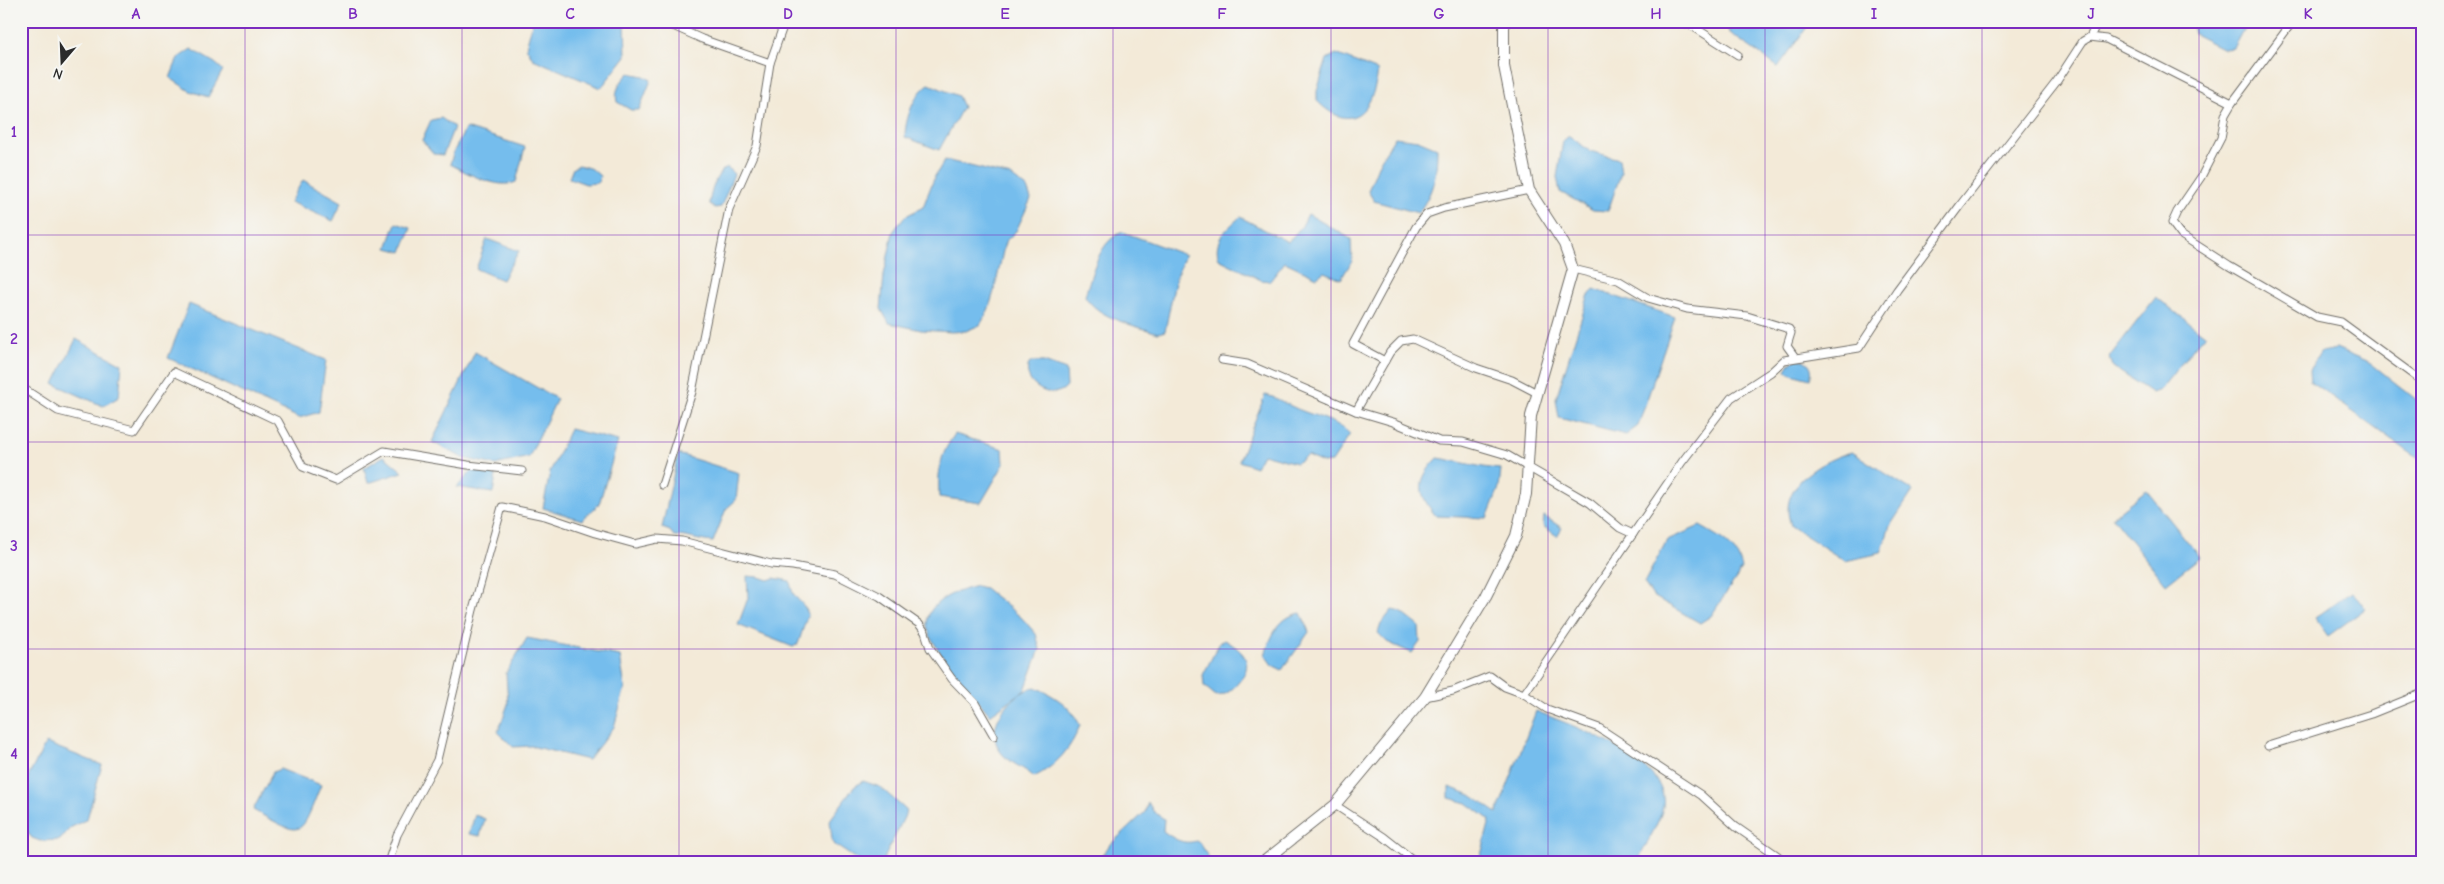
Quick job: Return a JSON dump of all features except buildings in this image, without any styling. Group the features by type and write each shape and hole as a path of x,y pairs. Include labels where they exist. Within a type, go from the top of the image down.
{"street":[{"path":"662,21 702,39 770,64"},
{"path":"662,485 692,392 729,209 757,146 770,64 785,21"},
{"path":"1262,863 1335,805 1425,698 1486,596 1516,536 1526,494 1526,466 1531,416 1573,269 1564,244 1529,190 1504,66 1504,21"},
{"path":"1681,21 1738,55"},
{"path":"1524,694 1682,462 1731,398 1770,372 1784,360 1859,348 1897,290 2057,81 2083,41 2090,37 2098,21"},
{"path":"2293,21 2232,103 2226,116 2222,138 2202,177 2177,212 2172,223 2180,235 2284,299 2317,317 2341,322 2423,382"},
{"path":"2090,37 2106,39 2232,103"},
{"path":"1385,361 1354,344 1416,227 1427,214 1444,208 1529,190"},
{"path":"1573,269 1618,280 1648,298 1687,309 1747,316 1789,329 1791,333 1787,346 1795,357"},
{"path":"1356,411 1385,361 1401,341 1413,339 1476,368 1512,380 1538,393"},
{"path":"1222,360 1247,364 1356,411 1393,422 1439,441 1464,442 1507,455 1590,504 1620,528 1633,534"},
{"path":"21,387 58,411 134,430 174,372 278,421 303,467 336,480 384,451 468,465 522,471"},
{"path":"388,863 397,835 437,760 473,610 502,507 545,516 595,534 635,544 657,539 682,541 771,564 835,574 879,596 919,624 925,632 930,648 952,679 975,703 994,736"},
{"path":"1425,698 1452,691 1490,676 1505,687 1524,694 1547,709 1599,728 1701,794 1736,827 1778,856 1774,863"},
{"path":"2268,746 2371,714 2423,693"},
{"path":"1335,805 1384,837 1417,863"}],"water":[{"path":"533,21 625,21 626,56 601,88 533,59 526,47"},
{"path":"1722,21 1807,21 1807,27 1778,67 1730,33"},
{"path":"2191,21 2248,21 2233,48 2224,49 2194,34"},
{"path":"191,49 223,70 208,97 190,91 170,78 178,58"},
{"path":"1336,54 1378,71 1371,97 1366,107 1359,114 1350,117 1341,117 1329,111 1317,101 1317,91 1327,59"},
{"path":"629,73 644,76 651,80 639,110 631,110 617,102 616,94 619,86"},
{"path":"929,84 958,96 963,107 939,150 905,137 911,108 919,94"},
{"path":"441,118 454,127 443,155 434,154 422,140 431,120"},
{"path":"466,128 525,147 516,182 500,184 491,182 473,176 450,164 454,151"},
{"path":"1569,136 1590,151 1619,159 1621,173 1608,211 1593,210 1560,192 1557,177 1563,141"},
{"path":"1395,137 1418,140 1437,148 1434,182 1428,198 1418,213 1374,201 1368,191 1380,161"},
{"path":"945,160 1011,176 1027,188 1031,199 1016,231 1005,242 995,288 988,311 980,325 966,331 951,332 921,330 889,323 881,309 884,275 893,232 904,217 923,207 935,176"},
{"path":"579,165 592,169 600,176 598,183 586,184 569,178 573,168"},
{"path":"727,167 734,174 721,207 715,208 709,203 713,188 717,178"},
{"path":"303,180 342,202 333,221 290,202"},
{"path":"1308,214 1351,239 1352,261 1341,279 1324,272 1317,277 1285,262 1270,281 1261,280 1219,259 1217,252 1222,235 1240,217 1288,242 1302,226"},
{"path":"396,223 411,228 402,252 387,248"},
{"path":"1123,232 1185,255 1176,277 1165,331 1158,333 1117,320 1091,304 1085,296 1102,250 1115,236"},
{"path":"487,239 519,251 502,280 476,269"},
{"path":"1594,289 1675,317 1638,426 1626,435 1559,418 1556,399 1588,297"},
{"path":"2156,297 2206,336 2197,343 2160,390 2152,393 2113,367 2110,356"},
{"path":"189,304 326,360 319,412 299,418 168,358"},
{"path":"76,339 122,364 119,397 103,406 54,384"},
{"path":"2336,349 2373,365 2423,405 2423,458 2416,457 2310,381 2309,370 2321,352"},
{"path":"475,352 557,399 529,457 495,465 463,458 432,442"},
{"path":"1797,359 1805,361 1810,365 1810,379 1791,374 1786,370 1790,363"},
{"path":"1030,362 1044,362 1066,370 1067,386 1061,391 1053,393 1038,388 1029,377"},
{"path":"1265,395 1337,424 1350,434 1332,462 1323,463 1307,456 1296,463 1263,454 1256,467 1239,461"},
{"path":"570,429 618,441 599,504 582,520 543,508 550,472"},
{"path":"955,434 1003,449 1004,464 981,503 939,497 941,464 946,449"},
{"path":"1852,452 1913,491 1890,526 1881,553 1845,561 1791,526 1788,511 1789,500 1801,480 1820,465"},
{"path":"678,454 739,473 736,500 726,509 713,542 674,536 670,531 662,528"},
{"path":"384,456 403,472 368,483 364,468"},
{"path":"1438,458 1501,469 1499,488 1487,518 1436,516 1425,500 1422,487 1426,473"},
{"path":"474,469 496,475 493,493 457,487"},
{"path":"2146,490 2200,557 2166,584 2112,517"},
{"path":"1544,516 1562,528 1557,536 1543,526"},
{"path":"1700,526 1721,538 1732,548 1740,561 1742,569 1711,616 1700,623 1653,596 1644,583 1667,540"},
{"path":"747,576 768,580 774,578 790,581 795,596 808,614 798,644 793,647 738,625 748,598"},
{"path":"977,586 985,588 1022,618 1036,634 1040,649 1025,690 990,715 934,643 927,623 933,608 939,602 953,594"},
{"path":"2352,591 2365,609 2328,636 2315,618"},
{"path":"1392,610 1401,612 1419,626 1420,642 1412,653 1387,642 1378,633 1381,624"},
{"path":"1301,613 1309,632 1282,670 1272,665 1265,655 1267,648 1277,628 1287,618"},
{"path":"527,638 620,656 625,688 614,727 588,760 531,746 513,747 498,732 508,704 506,673"},
{"path":"1225,640 1238,649 1247,664 1246,670 1238,683 1225,694 1216,696 1204,686 1203,675 1220,642"},
{"path":"1035,687 1067,707 1080,725 1062,756 1049,768 1034,777 1003,755 996,741 995,731 1002,712 1009,703 1026,690"},
{"path":"1536,711 1572,725 1616,747 1636,760 1651,774 1661,790 1663,807 1662,813 1637,863 1479,863 1490,820 1467,803 1449,798 1449,787 1471,795 1497,813"},
{"path":"46,743 102,765 87,819 70,828 60,840 40,841 32,838 21,824 21,790"},
{"path":"280,769 321,785 304,824 298,828 292,829 282,826 253,810 273,772"},
{"path":"863,781 880,787 907,811 882,863 862,863 835,845 832,840 830,820 854,787"},
{"path":"1148,802 1153,811 1164,819 1163,831 1179,840 1187,842 1196,841 1201,844 1211,863 1097,863 1109,846 1145,812"},
{"path":"475,815 485,819 480,836 469,834"}]}
